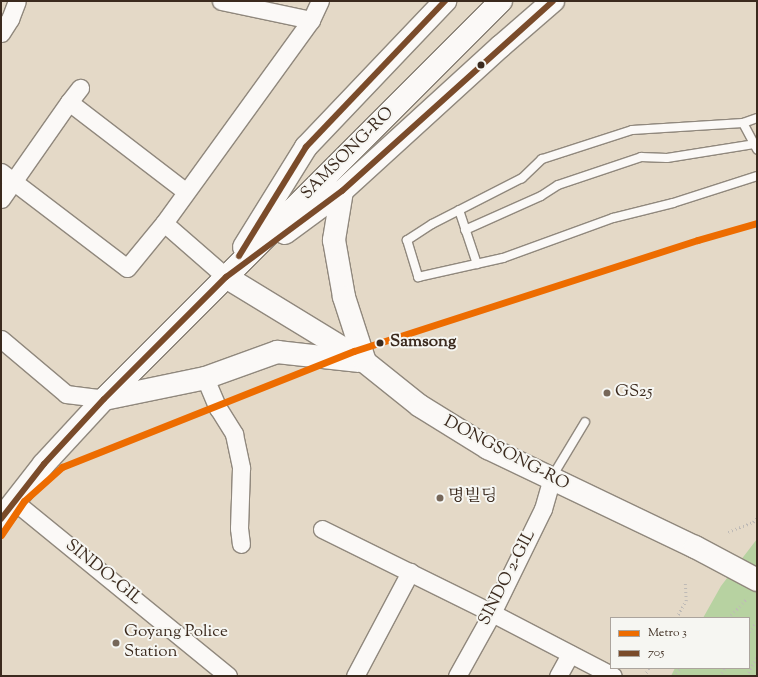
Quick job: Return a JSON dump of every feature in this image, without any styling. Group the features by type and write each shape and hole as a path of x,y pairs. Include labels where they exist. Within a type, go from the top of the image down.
{"main road":[{"path":"226,277 306,148 445,1"},
{"name":"SAMSONG-RO","path":"1,519 44,464 104,399 501,1"},
{"path":"226,277 342,191 500,46 553,1"},
{"path":"104,399 205,378 278,352 365,362 344,296 334,240 342,191"},
{"name":"DONGSONG-RO","path":"226,277 365,362 427,410 488,448 552,478 577,492 695,547 717,560 755,587"}],"street":[{"path":"1,33 10,19 17,1"},
{"path":"221,1 311,20"},
{"path":"8,177 127,268 164,223 185,191 311,20 320,1"},
{"path":"1,199 8,177 80,88"},
{"path":"69,102 185,191"},
{"path":"164,223 226,277"},
{"path":"1,339 66,394 104,399"},
{"path":"205,378 218,408 234,434 241,468 239,528 241,544"},
{"name":"SINDO 2-GIL","path":"457,676 492,613 543,509 552,478"},
{"name":"SINDO-GIL","path":"15,502 228,676"},
{"path":"322,529 492,613 613,676"},
{"path":"355,676 410,572"},
{"path":"558,676 570,654"}],"lane":[{"path":"757,118 743,124 632,130 542,159 522,178 459,210 407,240 418,277 503,258 613,218 673,203 757,176"},
{"path":"466,230 541,196 558,185 641,157 668,158 756,146 743,124"},
{"path":"459,210 477,264"},
{"path":"552,478 585,422"}],"path":[{"path":"728,532 753,522 757,518"},
{"path":"677,617 686,601 685,582"},
{"path":"729,617 755,587"},
{"path":"750,631 757,621"},
{"path":"746,676 757,657"}],"green space":[{"path":"757,539 757,676 671,676 674,669 750,669 750,617 704,617 721,586"}],"metro line":[{"name":"3","path":"1,535 24,501 62,467 354,351 698,240 757,223"}],"transit line":[{"name":"705","path":"239,256 306,147 445,1"},
{"name":"705","path":"1,519 44,464 104,399 226,277 342,191 553,1"}],"place":[{"name":"Samsong","path":"380,343"},
{"name":"GS25","path":"607,393"},
{"name":"명빌딩","path":"440,498"},
{"name":"Goyang Police Station","path":"116,643"}]}
